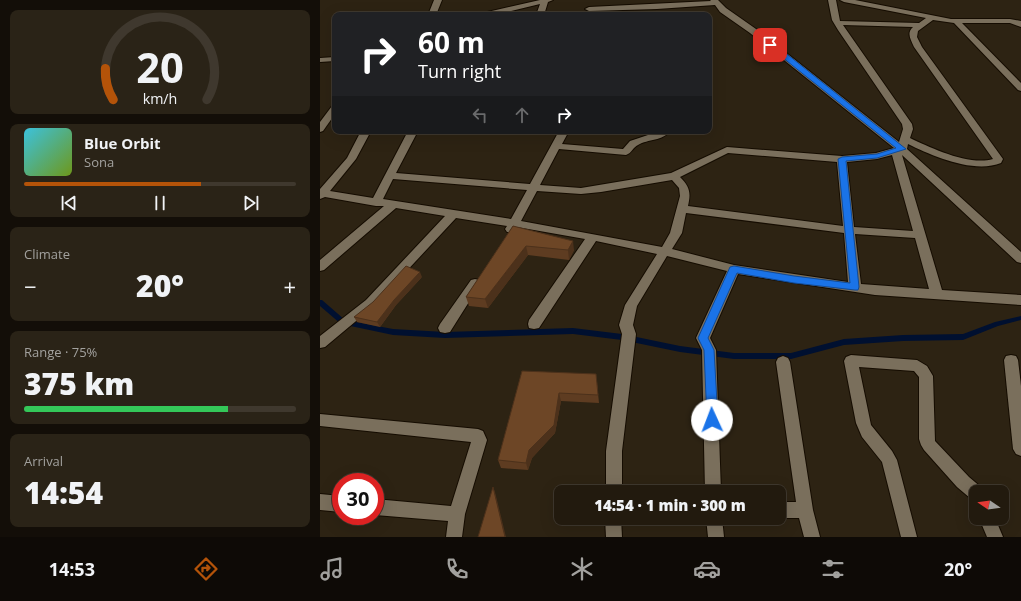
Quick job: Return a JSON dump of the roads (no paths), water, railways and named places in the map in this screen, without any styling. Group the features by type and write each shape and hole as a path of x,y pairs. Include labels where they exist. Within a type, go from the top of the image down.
{"street":[{"path":"433,12 438,0"},
{"path":"498,12 547,0"},
{"path":"541,12 547,0"},
{"path":"589,0 588,12 674,6 715,1 723,10 901,146 1021,259"},
{"path":"832,0 833,10 838,23 907,124 908,129 901,146 920,234 937,294"},
{"path":"844,0 870,2 931,18 956,21 1010,21 1017,22 1021,26"},
{"path":"674,6 676,12"},
{"path":"390,176 581,191 602,189 674,176 727,150 842,159 877,156 901,146 928,151 956,161 992,163 998,159 918,47 913,37 914,30 919,25 931,18"},
{"path":"956,21 1021,88"},
{"path":"838,23 919,25"},
{"path":"320,60 332,59"},
{"path":"320,129 332,112"},
{"path":"321,194 351,159 364,134"},
{"path":"376,203 411,134"},
{"path":"506,236 535,188 562,134"},
{"path":"556,146 626,152 633,143 663,134"},
{"path":"842,159 855,287"},
{"path":"614,485 614,451 629,334 626,325 627,316 630,305 676,233 685,196 684,187 674,176"},
{"path":"321,194 515,223 594,237 664,251 734,269 794,279 855,287 1021,300"},
{"path":"320,268 393,205"},
{"path":"683,209 849,230 920,234"},
{"path":"320,343 370,303 454,214"},
{"path":"534,324 594,237"},
{"path":"713,485 713,435 709,350 703,338 734,269"},
{"path":"445,328 480,276"},
{"path":"1011,360 1021,449"},
{"path":"909,537 889,460 883,450 872,440 864,426 851,361 917,366 922,370 926,376 927,439 929,445 969,487"},
{"path":"783,362 805,510 812,537"},
{"path":"320,420 478,436 479,440 457,514 454,537"},
{"path":"320,502 332,503"},
{"path":"384,508 457,514"},
{"path":"786,510 805,510"},
{"path":"614,525 614,537"},
{"path":"715,525 716,537"},
{"path":"990,525 995,537"}],"waterway":[{"path":"320,302 343,322 393,332 445,335 573,331 622,337 680,349 734,356 791,356 844,342 903,338 963,337 997,324 1021,318"}]}
